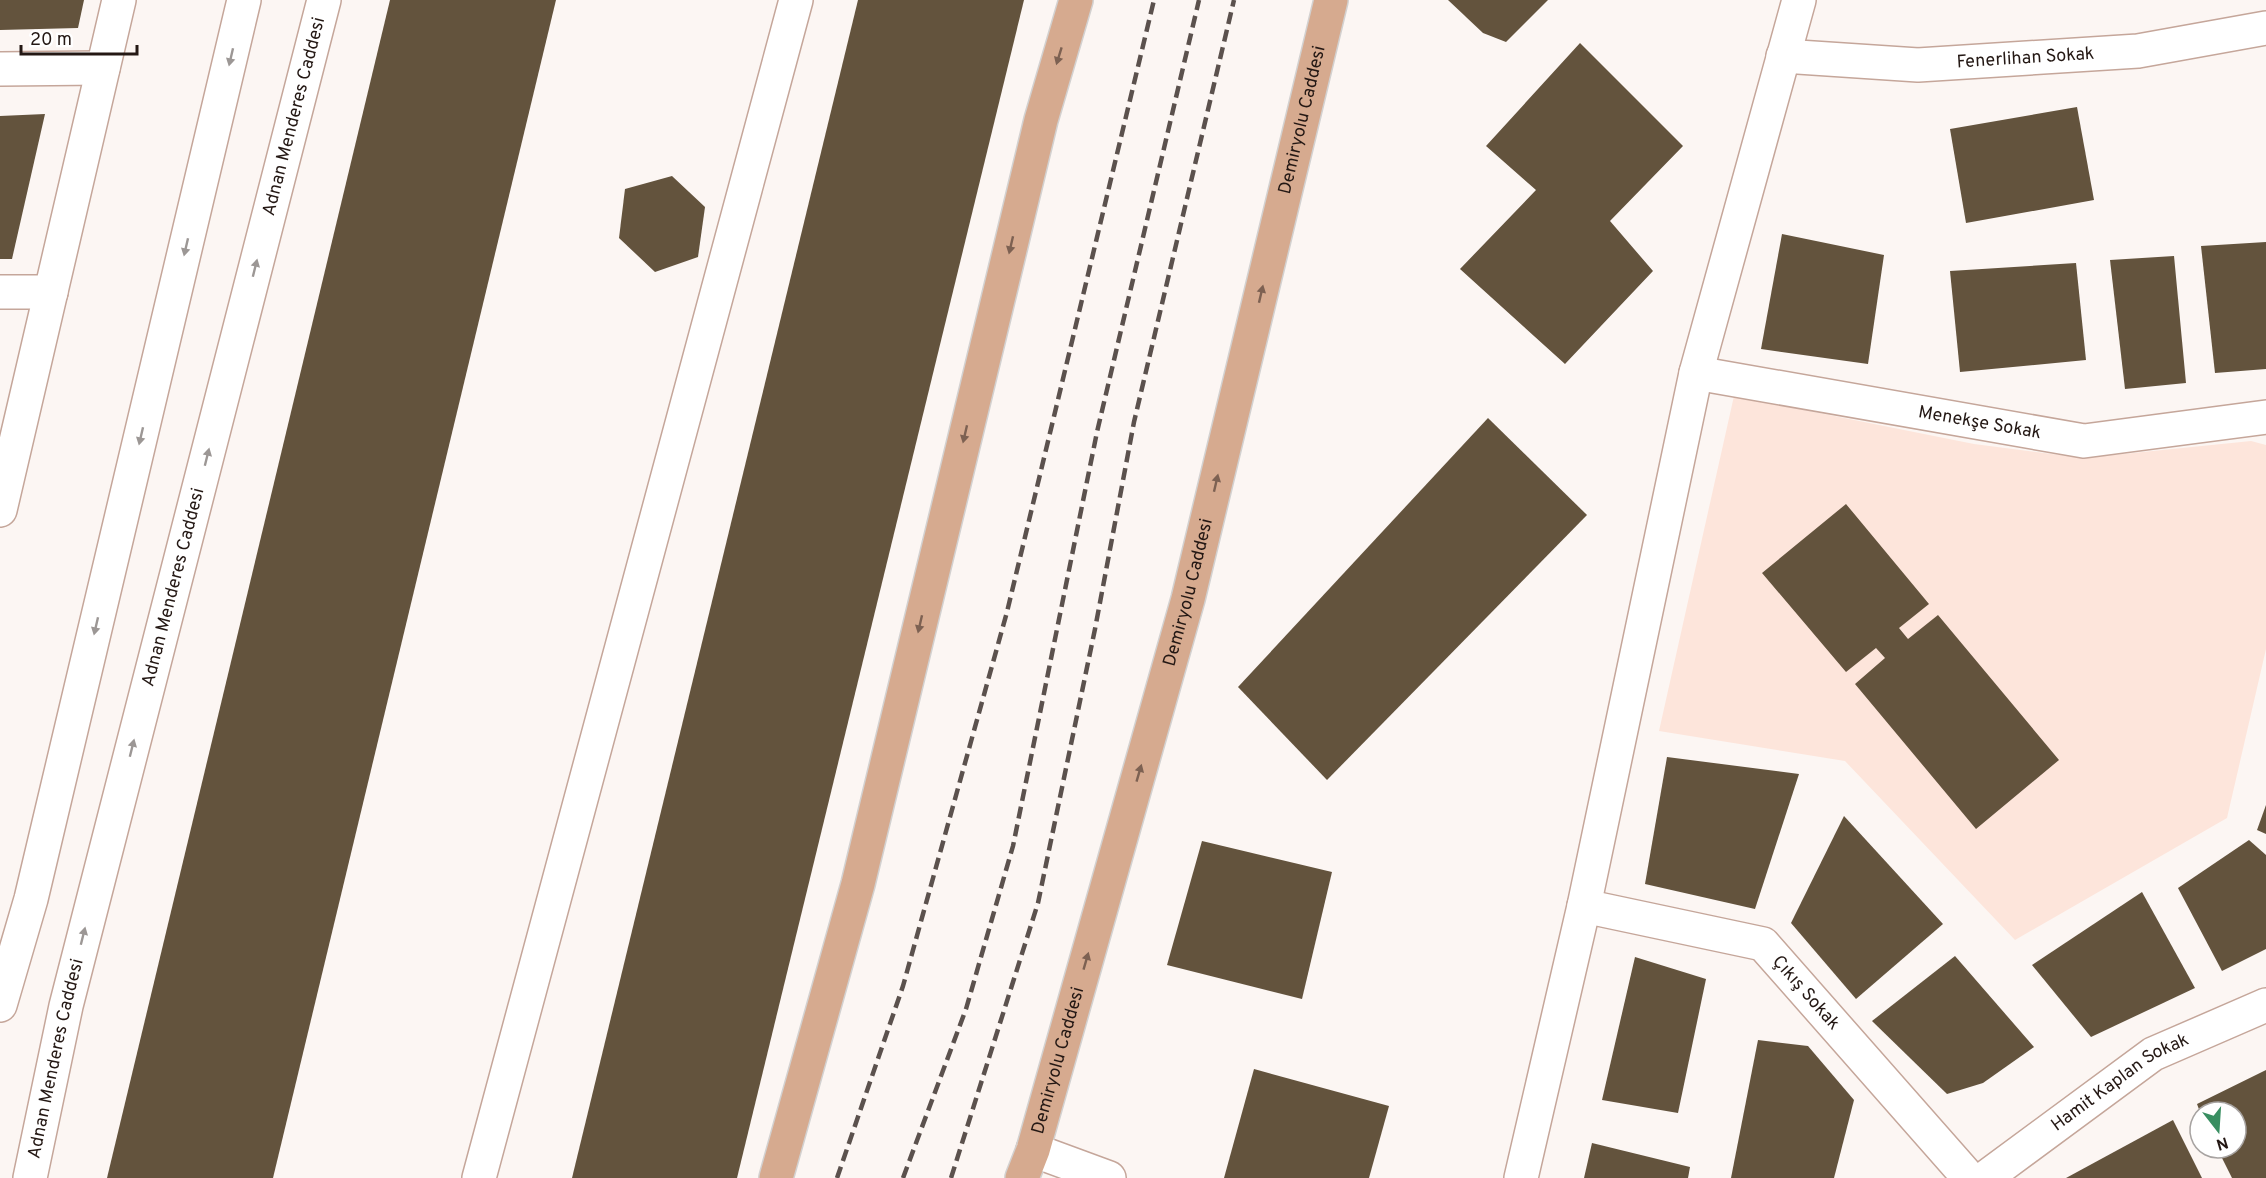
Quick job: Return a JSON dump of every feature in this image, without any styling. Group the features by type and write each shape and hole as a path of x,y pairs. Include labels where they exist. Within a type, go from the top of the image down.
{"main road":[{"path":"776,1178 858,884 1041,120 1076,0"},
{"name":"Demiryolu Caddesi","path":"1027,1164 1188,599 1331,0"}],"street":[{"path":"0,506 118,0"},
{"path":"0,1005 31,899 244,0"},
{"name":"Adnan Menderes Caddesi","path":"30,1178 68,995 324,0"},
{"path":"479,1178 796,0"},
{"path":"1521,1178 1584,906 1696,373 1798,0"},
{"name":"Fenerlihan Sokak","path":"1784,57 1918,65 2138,51 2266,28"},
{"path":"0,69 103,68"},
{"path":"0,292 51,292"},
{"name":"Menekşe Sokak","path":"1696,373 2084,441 2266,417"},
{"name":"Çıkış Sokak","path":"1584,906 1763,944 1969,1178"},
{"name":"Hamit Kaplan Sokak","path":"1985,1178 2153,1054 2266,1005"},
{"path":"1027,1164 1109,1178"}],"shaded area":[{"path":"1734,396 1974,444 2084,458 2251,441 2266,445 2266,649 2227,818 2015,940 1845,761 1659,731"}],"building":[{"path":"0,0 84,0 78,28 0,30"},
{"path":"390,0 556,0 273,1178 107,1178"},
{"path":"858,0 1024,0 737,1178 572,1178"},
{"path":"1448,0 1548,0 1506,42 1483,33"},
{"path":"1580,43 1683,146 1610,221 1653,271 1565,364 1460,269 1536,190 1486,146"},
{"path":"2077,107 2094,200 1966,223 1950,129"},
{"path":"45,114 12,259 0,259 0,116"},
{"path":"672,176 705,207 698,257 655,272 619,238 625,189"},
{"path":"1782,234 1884,255 1868,364 1761,349"},
{"path":"2266,242 2266,369 2215,373 2201,246"},
{"path":"2174,256 2186,383 2125,389 2110,260"},
{"path":"2076,263 2086,360 1960,372 1950,271"},
{"path":"1488,418 1587,515 1327,780 1238,687"},
{"path":"1846,504 1929,604 1899,628 1908,639 1938,615 2059,760 1976,829 1855,684 1885,658 1876,648 1846,672 1762,573"},
{"path":"1667,757 1799,774 1755,909 1645,884"},
{"path":"2266,805 2266,834 2257,830"},
{"path":"1844,816 1943,924 1856,999 1791,923"},
{"path":"2249,840 2266,855 2266,949 2222,971 2178,888"},
{"path":"1202,841 1332,872 1302,999 1167,965"},
{"path":"2142,892 2195,988 2091,1037 2032,965"},
{"path":"1955,956 2034,1047 1983,1083 1947,1094 1872,1021"},
{"path":"1635,957 1706,979 1678,1113 1602,1100"},
{"path":"1758,1040 1808,1046 1854,1100 1834,1178 1731,1178"},
{"path":"1254,1069 1389,1106 1369,1178 1224,1178"},
{"path":"2266,1070 2266,1178 2232,1178 2223,1160 2248,1160 2248,1100 2205,1100"},
{"path":"2173,1120 2188,1150 2188,1160 2193,1160 2202,1178 2066,1178"},
{"path":"1592,1143 1690,1167 1688,1178 1584,1178"}],"railway":[{"path":"837,1178 903,986 1007,612 1154,0"},
{"path":"903,1178 966,1009 1013,846 1097,432 1199,0"},
{"path":"951,1178 1038,903 1095,629 1134,422 1234,0"}]}
